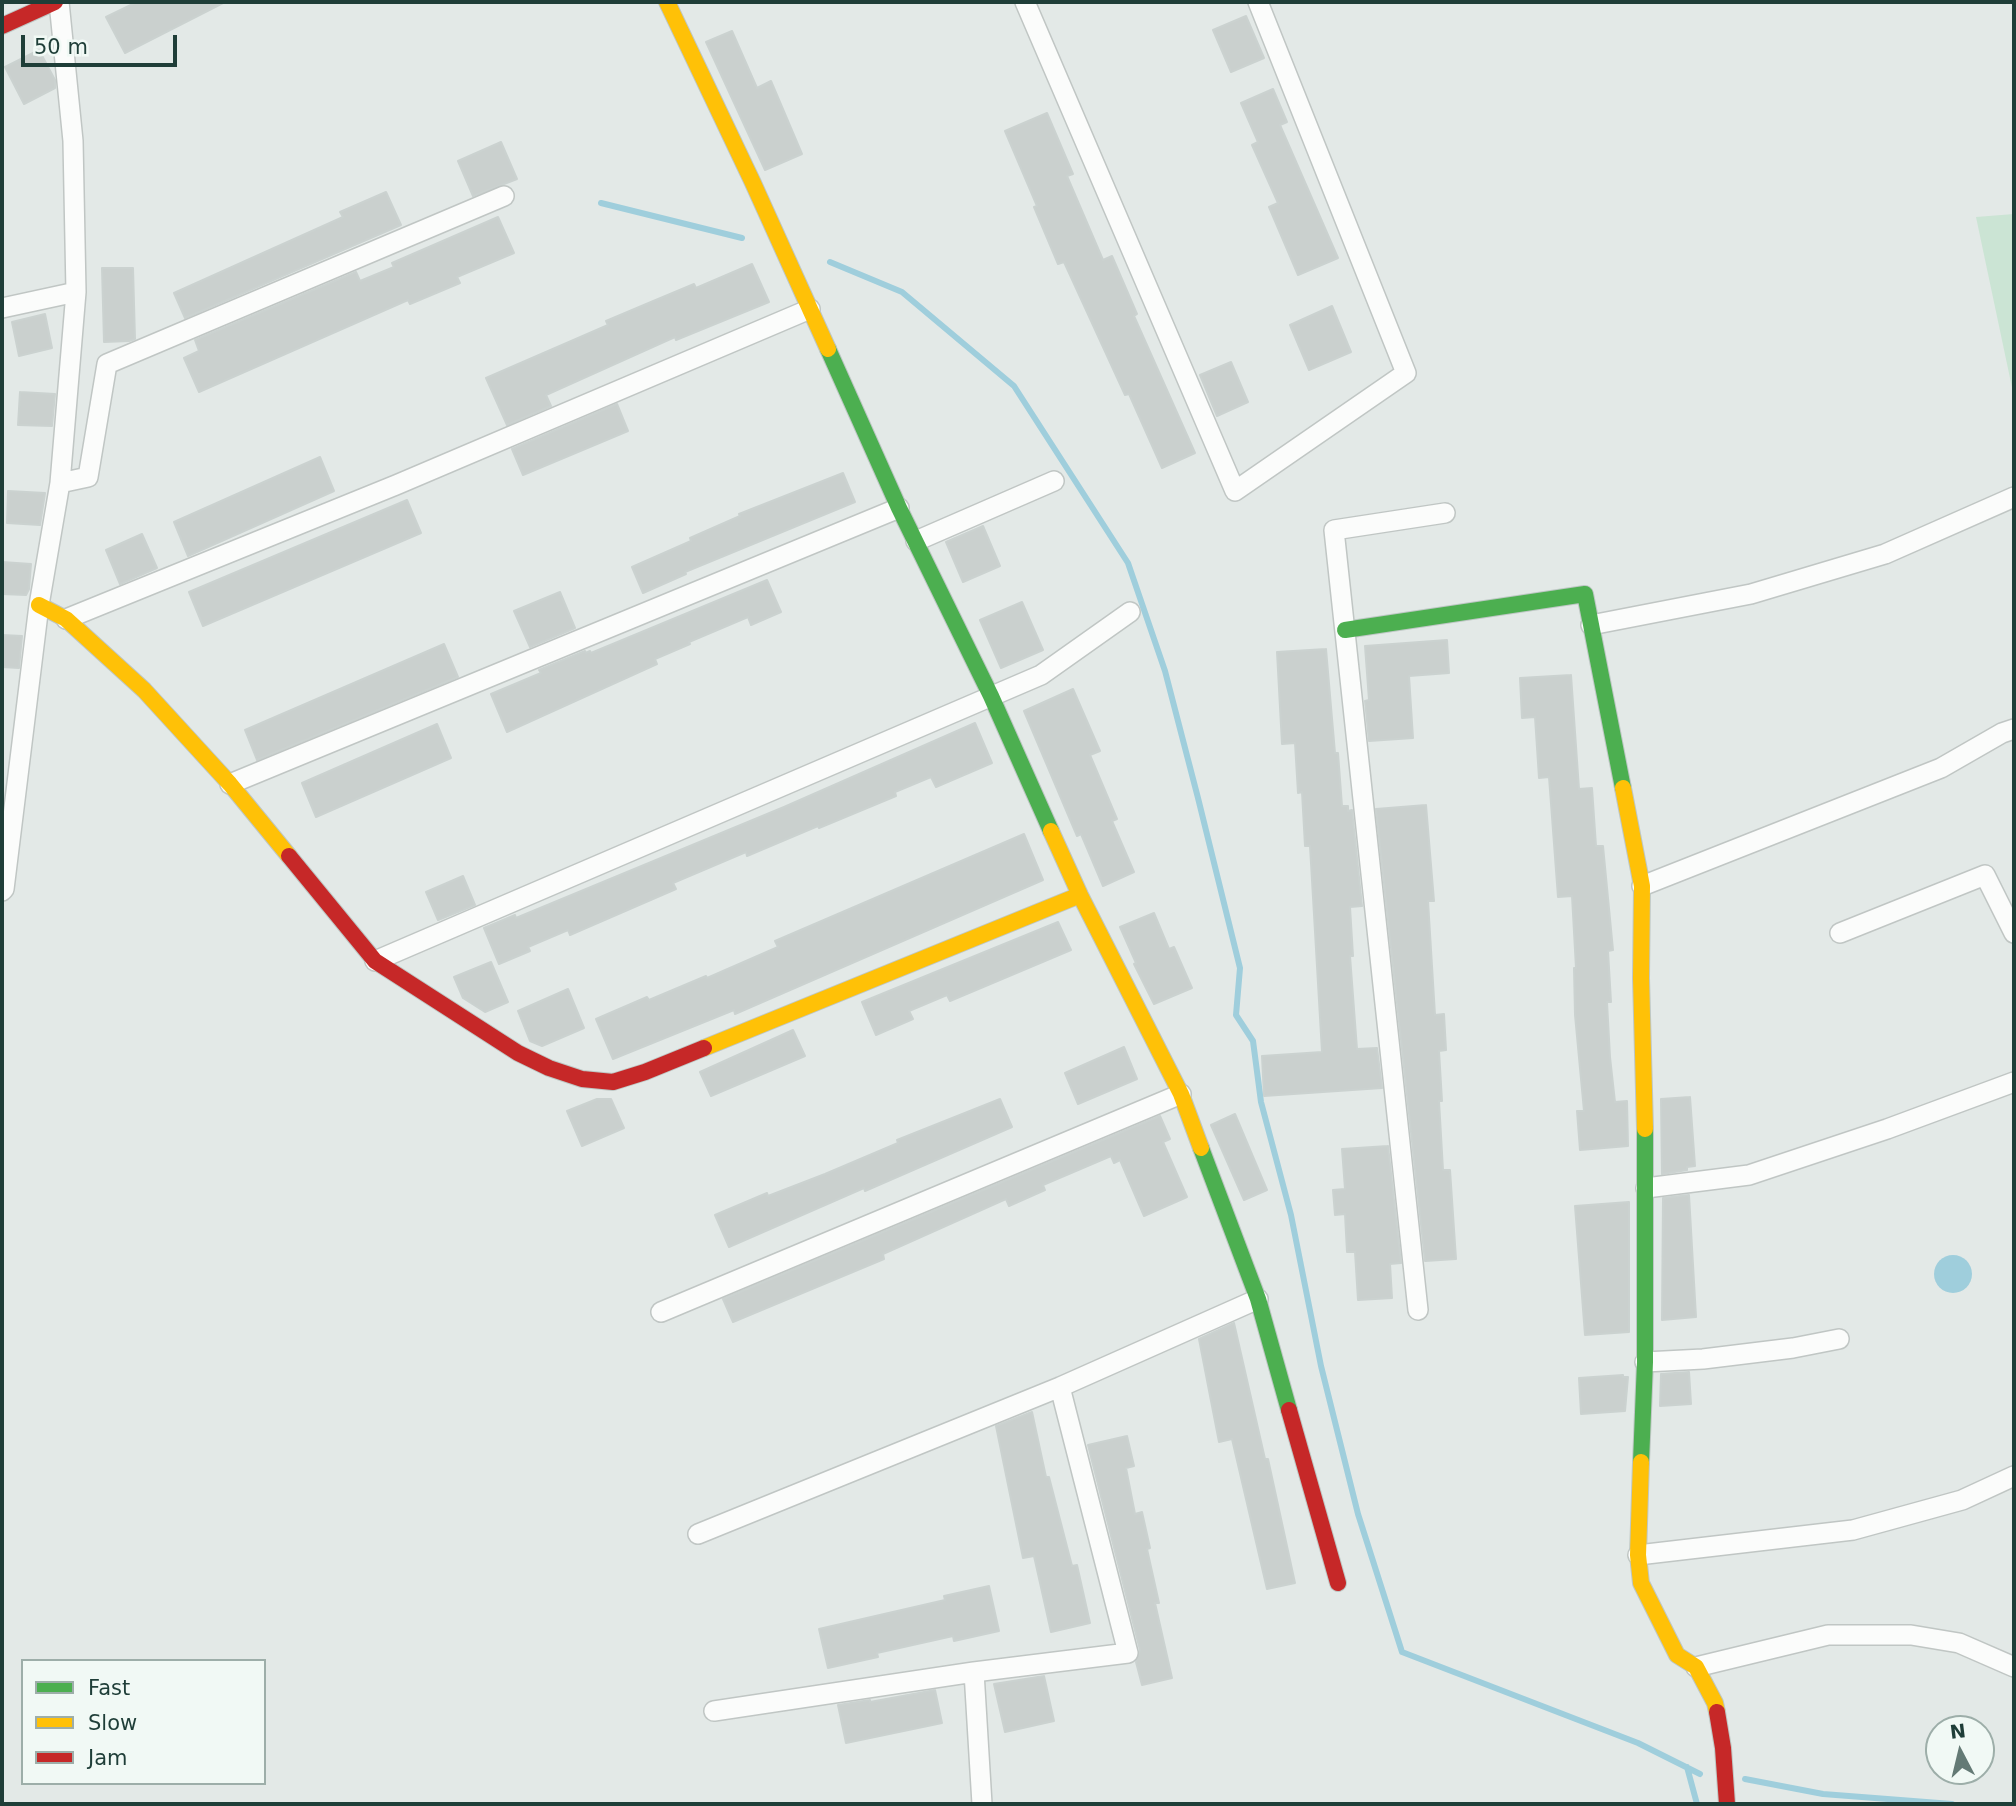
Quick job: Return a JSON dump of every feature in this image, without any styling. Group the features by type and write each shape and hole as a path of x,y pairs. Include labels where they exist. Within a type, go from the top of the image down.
{"street":[{"path":"2,26 57,2 73,141 76,292 60,483 39,605 2,891"},
{"path":"667,2 899,508 991,696 1080,895 1181,1094 1258,1299 1338,1583"},
{"path":"1026,2 1235,491 1406,373 1258,2"},
{"path":"60,483 88,477 107,364 504,196"},
{"path":"2,308 76,292"},
{"path":"66,619 408,480 810,309"},
{"path":"916,541 1054,481"},
{"path":"1591,625 1751,594 1871,558 2014,497"},
{"path":"230,785 899,508"},
{"path":"1418,1310 1334,530 1445,513"},
{"path":"1345,630 1585,594 1642,886 1641,978 1646,1188 1645,1362 1638,1555 1641,1583 1677,1655 1696,1667 1715,1703 1723,1748 1727,1804"},
{"path":"39,605 66,619 144,690 230,785 375,961 518,1053 549,1068 582,1079 613,1082 645,1072 1080,895"},
{"path":"375,961 1041,675 1130,612"},
{"path":"1642,886 1941,768 2002,733 2014,729"},
{"path":"1840,933 1985,875 2014,933"},
{"path":"1646,1188 1749,1175 1887,1129 2014,1082"},
{"path":"661,1312 1181,1094"},
{"path":"698,1534 1060,1387 1258,1299"},
{"path":"1645,1362 1703,1359 1793,1348 1839,1339"},
{"path":"714,1711 974,1672 1128,1653 1060,1387"},
{"path":"1638,1555 1853,1530 1962,1500 2014,1476"},
{"path":"1696,1667 1828,1634 1911,1635 1959,1643 2014,1667"},
{"path":"974,1672 982,1804"}],"green space":[{"path":"2014,214 2014,397 1976,217"}],"water":[{"path":"1953,1255 1966,1261 1972,1274 1966,1287 1953,1293 1940,1287 1934,1274 1940,1261"}],"building":[{"path":"137,2 225,2 125,53 106,17"},
{"path":"1246,16 1264,58 1231,72 1213,30"},
{"path":"732,31 757,88 771,81 802,154 765,170 706,42"},
{"path":"39,50 55,80 55,88 24,104 5,67"},
{"path":"1273,89 1287,122 1280,125 1338,258 1298,275 1269,207 1278,203 1252,145 1258,142 1241,103"},
{"path":"1047,113 1073,174 1067,176 1103,260 1112,256 1137,314 1134,316 1195,453 1162,468 1064,262 1058,264 1005,131"},
{"path":"501,142 517,179 473,196 458,161"},
{"path":"386,192 401,225 185,318 174,293 343,217 340,212"},
{"path":"498,217 514,253 457,277 460,283 410,304 408,300 199,392 184,358 199,351 195,340 356,272 360,281 394,267 392,263"},
{"path":"752,264 769,302 676,340 675,337 546,395 551,406 507,425 486,378 608,325 606,321 694,284 696,288"},
{"path":"102,268 133,268 135,339 104,342"},
{"path":"1332,306 1351,352 1309,370 1290,325"},
{"path":"45,314 52,348 19,356 12,322"},
{"path":"1231,362 1248,402 1217,416 1200,375"},
{"path":"20,392 55,394 52,426 18,425"},
{"path":"617,404 628,431 523,475 512,449"},
{"path":"320,457 334,491 188,556 174,522"},
{"path":"843,473 855,502 685,572 686,574 643,593 632,567 691,541 690,538 740,516 739,514"},
{"path":"8,491 45,493 40,525 7,523"},
{"path":"407,500 421,533 203,626 189,592"},
{"path":"983,526 1000,566 963,582 946,542"},
{"path":"142,534 157,568 120,584 106,550"},
{"path":"2,562 31,564 26,595 2,594"},
{"path":"767,580 781,612 751,625 748,617 689,642 690,644 655,659 657,664 507,732 491,694 585,651 591,653"},
{"path":"560,592 575,628 530,647 514,611"},
{"path":"1022,602 1043,650 1001,668 980,620"},
{"path":"2,635 22,636 19,668 2,667"},
{"path":"1447,640 1449,673 1409,676 1413,738 1369,741 1365,701 1369,700 1365,646"},
{"path":"444,644 458,677 257,760 245,730"},
{"path":"1326,649 1342,806 1348,806 1348,811 1352,810 1362,906 1350,907 1353,956 1350,956 1357,1049 1377,1048 1382,1088 1264,1096 1262,1056 1322,1052 1310,846 1305,846 1302,792 1298,793 1295,743 1282,744 1277,652"},
{"path":"1571,675 1579,789 1592,788 1596,846 1603,846 1613,950 1608,951 1610,1057 1615,1102 1627,1101 1628,1146 1580,1150 1577,1111 1584,1111 1575,1015 1576,968 1572,896 1558,897 1549,777 1539,778 1535,717 1522,718 1520,678"},
{"path":"1073,689 1100,751 1090,755 1117,819 1112,821 1134,872 1103,886 1081,834 1077,836 1024,711"},
{"path":"975,723 992,763 936,787 931,777 895,792 896,796 819,828 818,826 747,856 746,852 673,883 676,889 570,935 568,930 528,947 530,951 499,964 484,928 515,915 516,918 784,807"},
{"path":"437,724 451,758 316,817 302,783"},
{"path":"1426,805 1434,901 1428,901 1435,1015 1444,1014 1446,1050 1439,1051 1443,1170 1450,1170 1456,1259 1425,1261 1376,809"},
{"path":"1024,834 1043,880 735,1014 734,1010 613,1059 596,1019 647,997 649,1000 706,976 707,978 778,947 775,941"},
{"path":"463,876 475,905 438,920 426,892"},
{"path":"1154,913 1169,949 1174,947 1192,988 1154,1004 1134,964 1136,963 1120,927"},
{"path":"1058,922 1071,950 950,1001 947,995 909,1011 913,1019 876,1035 862,1002"},
{"path":"491,962 508,1002 485,1012 463,998 454,977"},
{"path":"568,989 584,1028 542,1046 530,1041 518,1011"},
{"path":"793,1030 805,1056 711,1096 700,1072"},
{"path":"1124,1047 1137,1079 1078,1104 1065,1073"},
{"path":"1690,1097 1695,1166 1662,1174 1661,1099"},
{"path":"597,1099 611,1099 624,1128 582,1146 567,1111"},
{"path":"1000,1099 1012,1127 729,1247 715,1215 767,1193 768,1196 825,1174 898,1143 897,1140"},
{"path":"1235,1114 1267,1190 1244,1200 1211,1125"},
{"path":"1160,1116 1170,1139 1163,1142 1187,1197 1144,1216 1120,1160 1114,1163 1111,1156 1043,1185 1045,1190 1009,1206 1006,1199 883,1254 884,1259 733,1322 723,1299"},
{"path":"1388,1146 1401,1263 1390,1264 1392,1298 1358,1300 1355,1252 1347,1252 1345,1214 1335,1215 1333,1190 1345,1189 1342,1149"},
{"path":"1689,1195 1696,1317 1662,1320 1663,1198"},
{"path":"1629,1202 1629,1332 1585,1335 1575,1206"},
{"path":"1234,1323 1295,1583 1267,1589 1232,1439 1219,1442 1199,1339"},
{"path":"1689,1372 1691,1404 1660,1406 1661,1374"},
{"path":"1623,1375 1628,1377 1625,1411 1581,1414 1579,1378"},
{"path":"1032,1412 1046,1477 1049,1477 1072,1566 1077,1565 1090,1623 1051,1632 1034,1556 1023,1558 996,1426"},
{"path":"1127,1436 1134,1466 1126,1468 1135,1514 1142,1512 1150,1548 1147,1549 1159,1603 1155,1603 1172,1678 1142,1685 1136,1662 1140,1650 1088,1445"},
{"path":"989,1586 999,1631 954,1641 953,1636 877,1653 878,1657 828,1668 819,1629 945,1600 944,1596"},
{"path":"1044,1676 1054,1721 1005,1732 994,1684"},
{"path":"935,1690 942,1723 846,1743 838,1705"}],"waterway":[{"path":"601,203 742,238"},
{"path":"830,262 902,292 1014,386 1128,563 1165,671 1198,798 1240,968 1236,1015 1253,1041 1261,1102 1291,1215 1321,1366 1358,1514 1402,1652 1638,1743 1700,1774"},
{"path":"1687,1767 1697,1804"},
{"path":"1745,1779 1823,1794 1952,1804"}],"traffic: fast":[{"path":"828,349 899,508 991,696 1051,831"},
{"path":"1345,630 1585,594 1623,788"},
{"path":"1641,1462 1645,1362 1645,1129"},
{"path":"1201,1148 1258,1299 1289,1410"}],"traffic: slow":[{"path":"667,2 828,349"},
{"path":"39,605 66,619 144,690 230,784 289,856"},
{"path":"1623,788 1642,886 1641,978 1645,1129"},
{"path":"1051,831 1080,895 1181,1094 1201,1148"},
{"path":"704,1048 1080,895"},
{"path":"1641,1462 1638,1555 1641,1583 1677,1655 1696,1667 1717,1712"}],"traffic: jam":[{"path":"2,26 55,2"},
{"path":"289,856 375,961 518,1053 549,1068 582,1079 613,1082 704,1048"},
{"path":"1289,1410 1338,1583"},
{"path":"1717,1712 1727,1804"}]}
